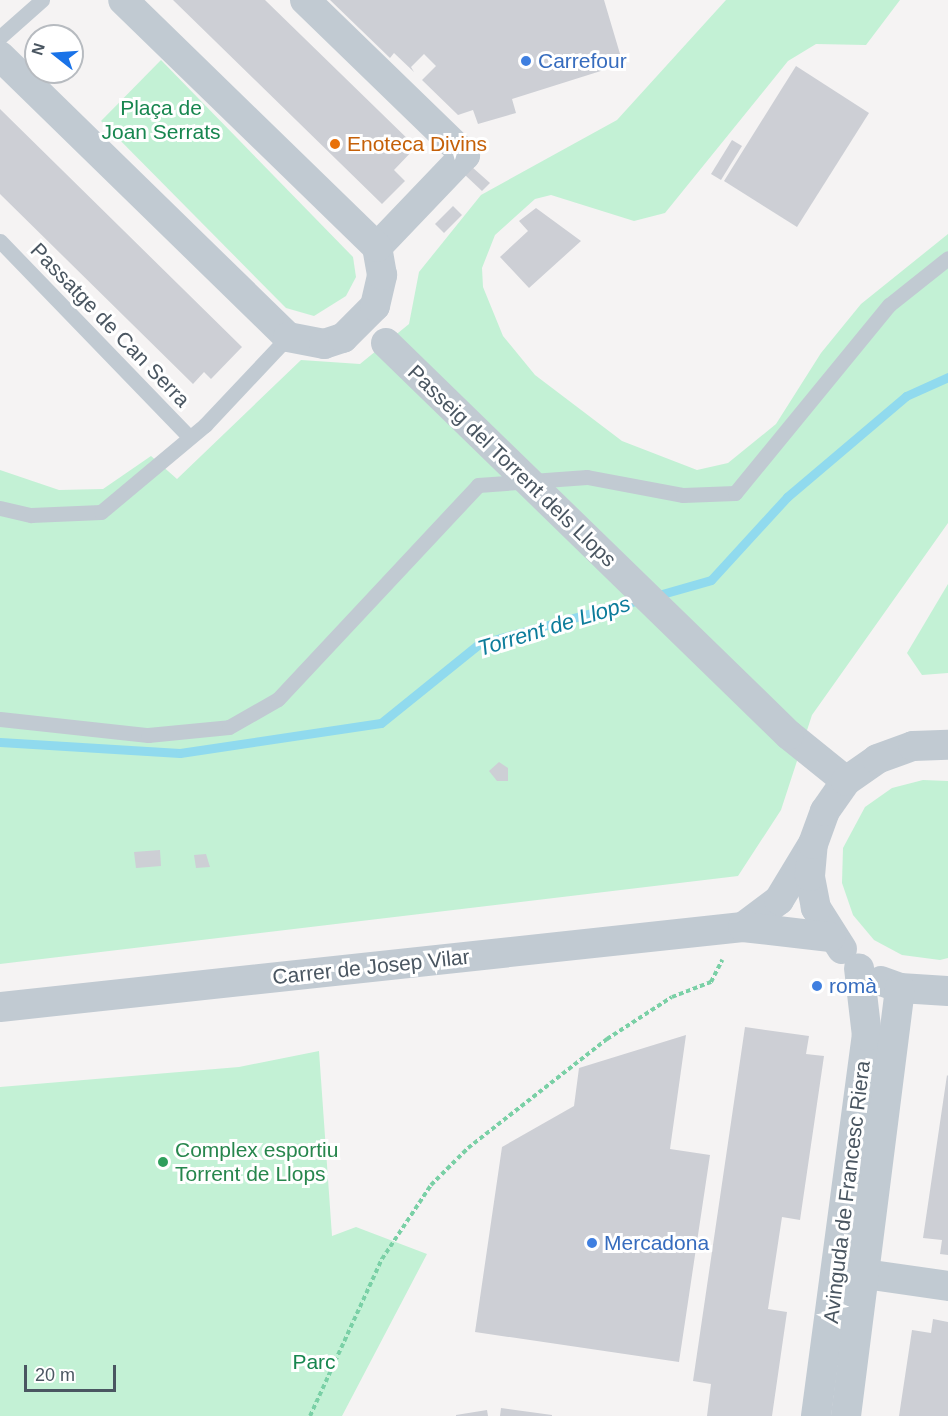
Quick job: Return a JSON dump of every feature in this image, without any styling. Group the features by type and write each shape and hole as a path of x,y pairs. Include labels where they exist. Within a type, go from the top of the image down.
{"street":[{"path":"0,56 288,337 324,344 363,322 380,290 377,247 123,0"},
{"path":"305,0 465,155 377,247"},
{"name":"Passeig del Torrent dels Llops","path":"363,322 789,735 846,782"},
{"path":"734,928 779,900 813,844 825,811 846,782 877,759 913,746 948,745"},
{"path":"813,844 812,887 830,937 859,969 900,988 948,992"},
{"name":"Carrer de Josep Vilar","path":"0,1007 734,928 830,937"},
{"name":"Avinguda de Francesc Riera","path":"846,1416 850,1272 867,1036 859,969"},
{"name":"Avinguda de Francesc Riera","path":"816,1416 850,1272 900,988"},
{"path":"850,1272 948,1286"}],"lane":[{"path":"0,37 42,0"},
{"name":"Passatge de Can Serra","path":"0,241 189,437"},
{"path":"0,718 148,735 229,727 278,699 478,485 587,477 683,495 735,493 889,305 948,258"},
{"path":"0,507 31,515 101,512 189,437 288,337"}],"path":[{"path":"310,1416 382,1259 431,1185 468,1148 607,1039 672,997 711,982 721,971 734,928"}],"green space":[{"path":"726,0 900,0 866,45 816,44 788,61 665,213 634,221 551,195 535,199 495,235 482,268 483,287 503,336 535,375 622,441 697,470 728,463 776,424 821,353 861,304 948,234 948,523 812,715 781,810 738,876 0,964 0,470 59,490 103,489 151,456 177,479 301,360 360,364 409,324 419,272 481,195 617,120"},
{"name":"Plaça de Joan Serrats","path":"161,60 353,257 356,277 346,296 314,316 286,308 101,121"},
{"path":"948,584 948,673 922,675 907,653"},
{"path":"923,780 948,781 948,958 940,960 902,955 874,940 853,915 842,883 843,848 865,807 892,788"},
{"name":"Complex esportiu Torrent de Llops","path":"319,1051 332,1236 356,1227 427,1254 342,1416 0,1416 0,1087 239,1067"}],"building":[{"path":"173,0 265,0 416,147 394,170 405,181 382,204"},
{"name":"Carrefour","path":"330,0 604,0 623,64 512,99 516,113 478,124 473,110 458,115 422,80 436,66 424,54 411,67 414,72 394,53 390,58"},
{"path":"796,66 869,113 797,227 724,181"},
{"path":"0,109 242,347 211,379 204,372 193,384 0,194"},
{"path":"732,140 742,146 721,180 711,174"},
{"path":"472,167 490,183 482,191 465,175"},
{"path":"453,206 462,215 444,233 435,224"},
{"path":"536,208 581,241 529,288 500,257 528,231 519,221"},
{"path":"499,762 508,768 508,781 497,781 489,771"},
{"path":"160,850 161,866 136,868 134,852"},
{"path":"206,854 210,867 196,868 194,855"},
{"path":"745,1027 809,1036 806,1054 824,1056 800,1220 782,1217 768,1309 787,1312 772,1416 707,1416 711,1384 693,1381"},
{"name":"Mercadona","path":"686,1035 670,1149 710,1155 679,1362 475,1332 502,1147 574,1106 579,1068"},
{"path":"947,1075 948,1255 940,1254 942,1240 923,1238"},
{"path":"933,1319 948,1322 948,1416 899,1416 912,1330 931,1333"},
{"path":"501,1408 552,1415 552,1416 500,1416"},
{"path":"487,1410 488,1416 456,1416 456,1415"}],"waterway":[{"name":"Torrent de Llops","path":"655,596 711,580 787,497 906,396 948,377"},
{"name":"Torrent de Llops","path":"0,742 180,753 381,723 479,644 642,599"}],"place":[{"name":"Carrefour","path":"526,61"},
{"name":"Enoteca Divins","path":"335,144"},
{"name":"romà","path":"817,986"},
{"name":"Complex esportiu Torrent de Llops","path":"163,1162"},
{"name":"Mercadona","path":"592,1243"}],"park label":[{"name":"Parc","path":"314,1362"}]}
